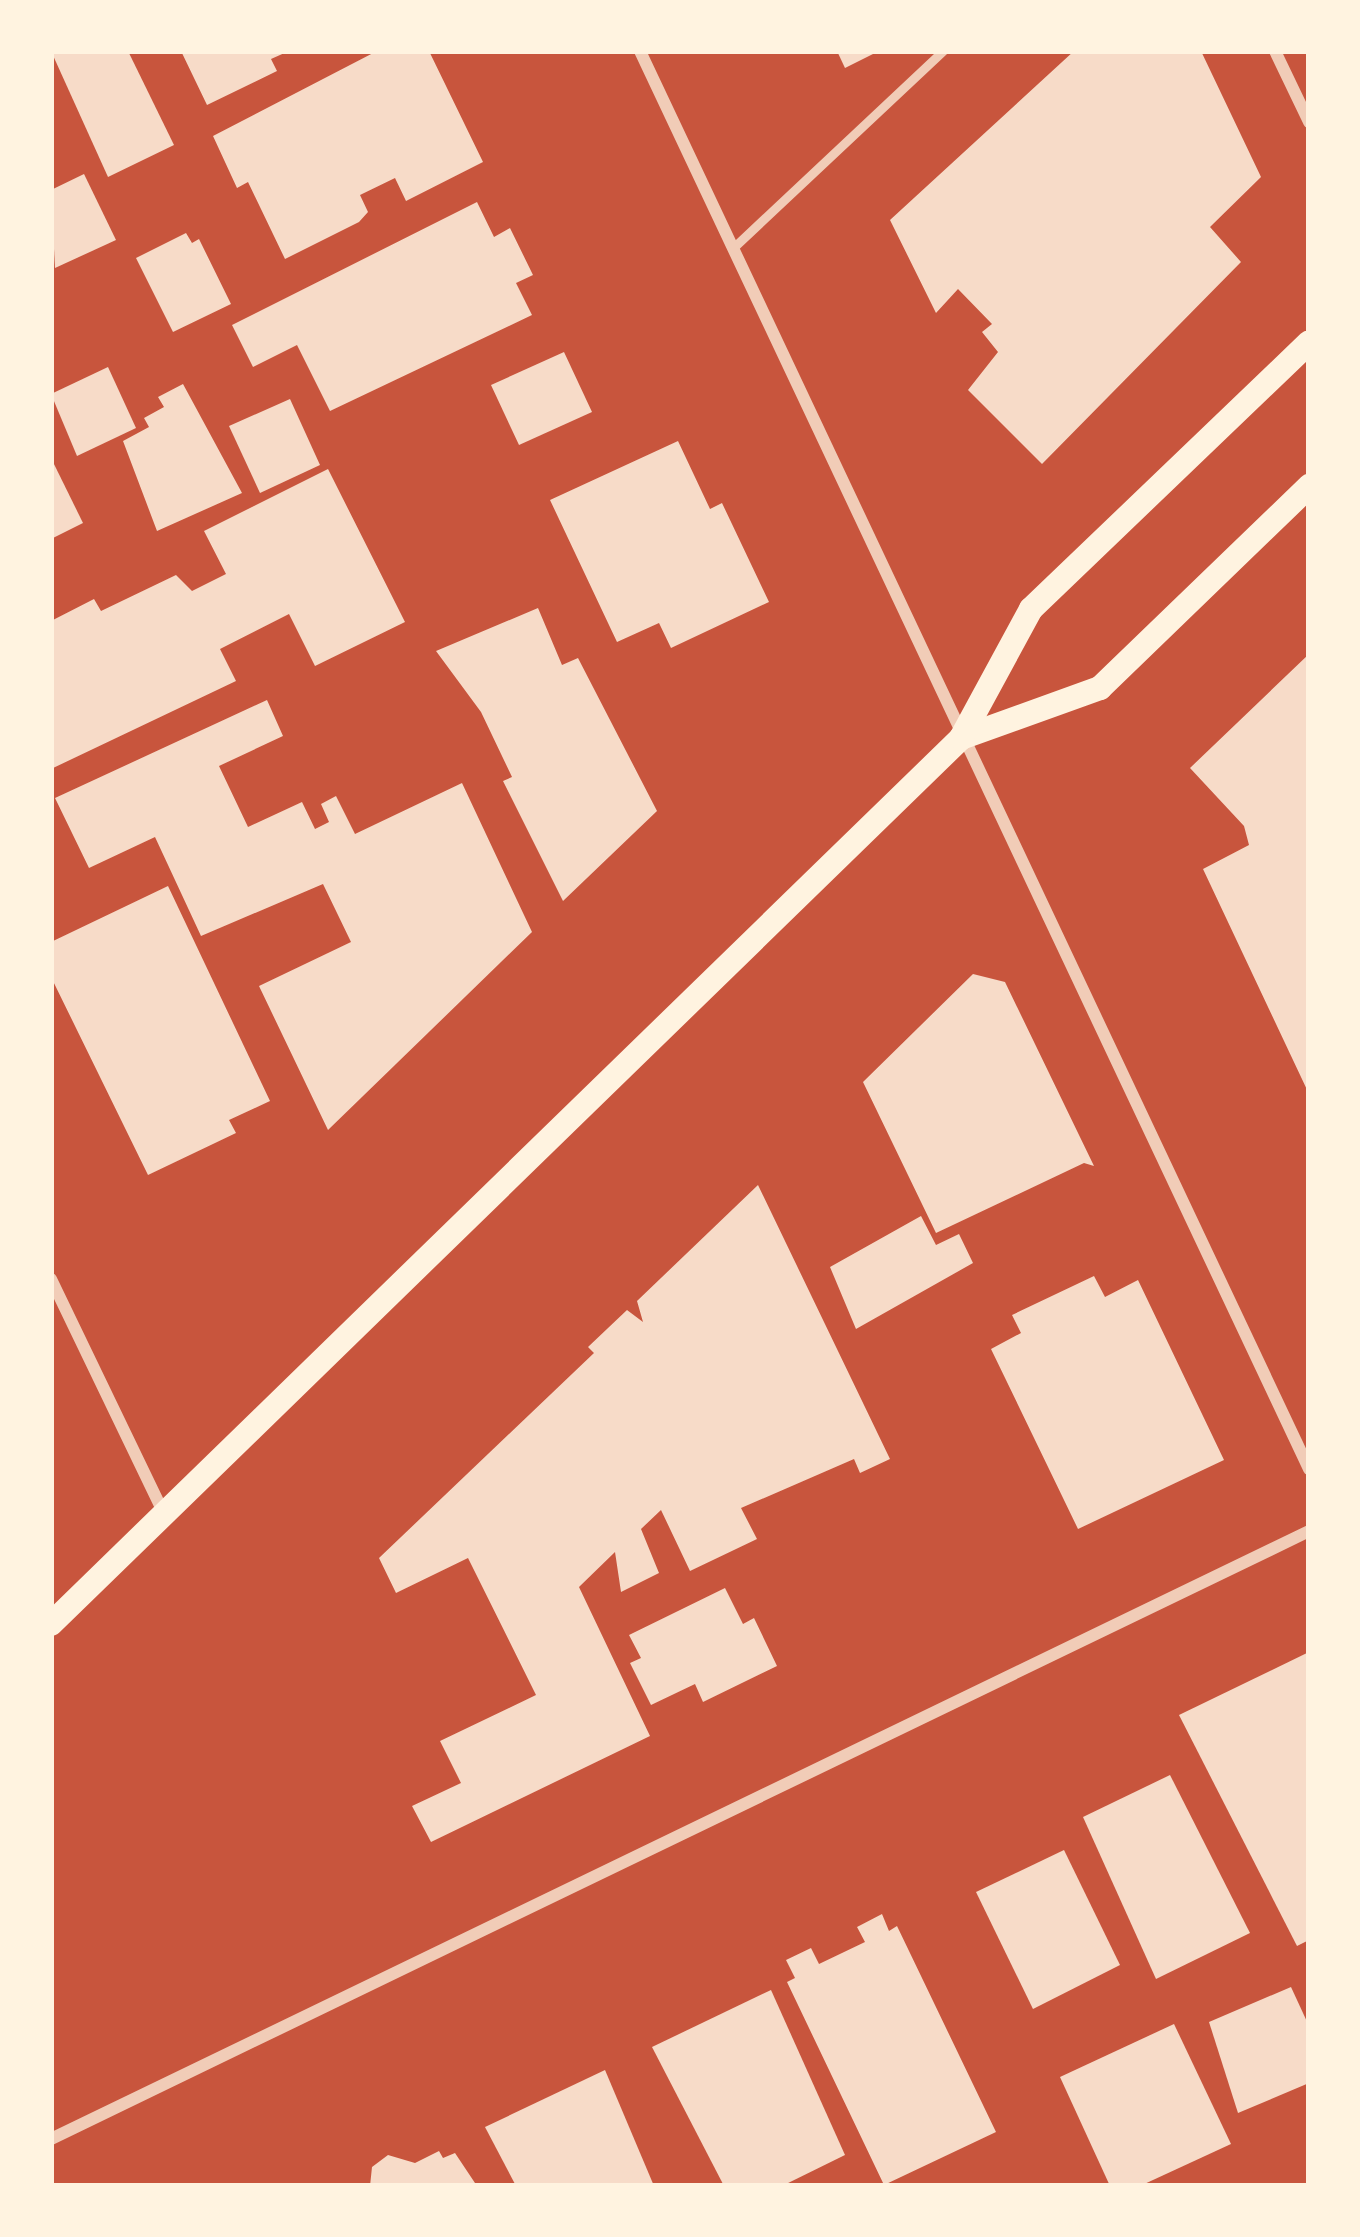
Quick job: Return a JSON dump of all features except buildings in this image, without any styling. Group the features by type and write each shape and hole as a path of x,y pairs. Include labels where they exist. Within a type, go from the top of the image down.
{"main road":[{"path":"51,1624 961,738 1031,609 1309,342"},
{"path":"961,738 1100,688 1309,487"}],"street":[{"path":"640,51 1309,1469"},
{"path":"1275,51 1309,122"},
{"path":"51,1280 164,1516"},
{"path":"51,2139 1309,1531"}],"lane":[{"path":"734,247 943,51"}]}
